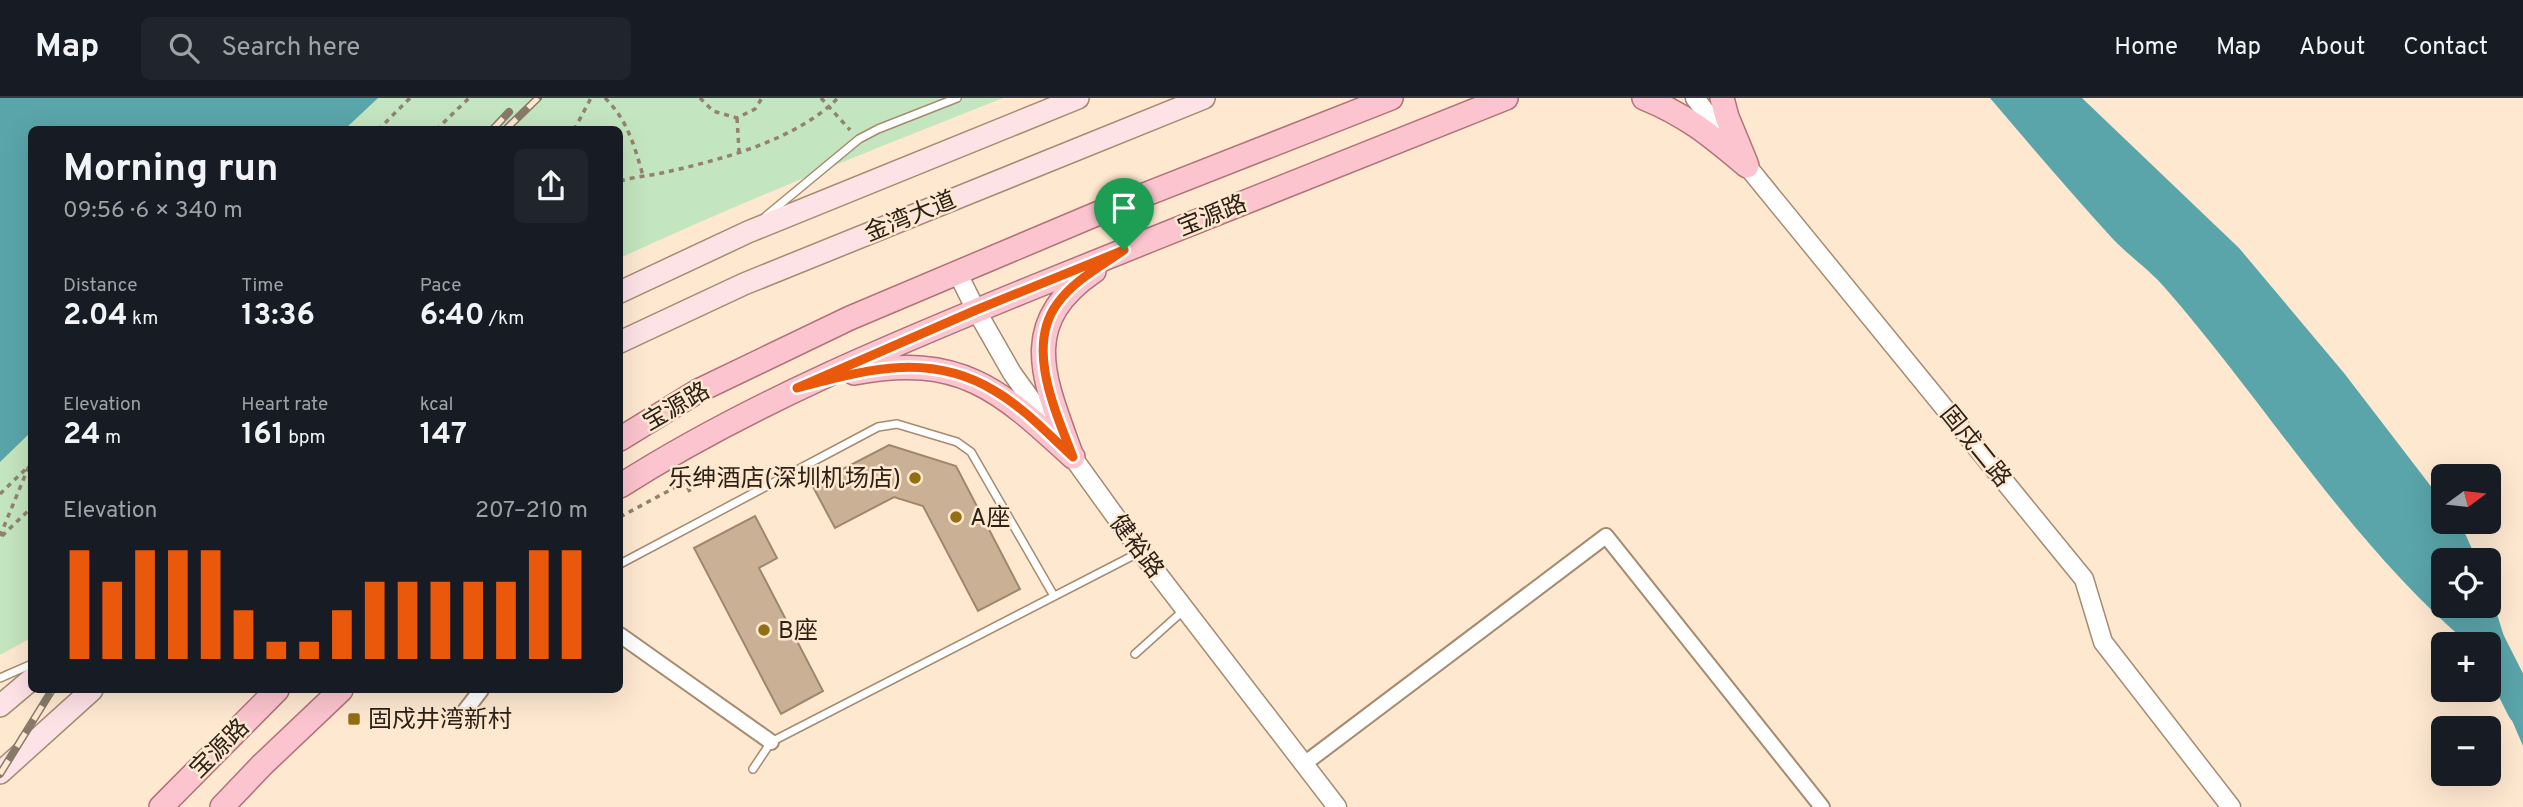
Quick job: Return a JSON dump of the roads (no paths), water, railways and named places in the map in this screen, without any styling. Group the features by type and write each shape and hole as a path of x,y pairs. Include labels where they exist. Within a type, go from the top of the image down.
{"main road":[{"name":"金湾大道","path":"623,291 748,232 1078,98"},
{"name":"金湾大道","path":"623,341 744,284 1204,98"},
{"name":"宝源路","path":"623,437 698,391 850,318 957,272 1391,98"},
{"name":"宝源路","path":"623,484 723,426 797,388 976,310 1500,100 1518,98"},
{"path":"1643,98 1673,110 1696,124 1747,166"},
{"path":"1722,98 1747,166"},
{"path":"1073,457 1055,409 1047,376 1044,356 1046,326 1057,303 1068,291 1124,250"},
{"path":"797,388 881,368 905,366 940,370 995,391 1028,415 1073,457"},
{"path":"0,706 28,682"},
{"path":"0,773 89,693"},
{"name":"宝源路","path":"162,807 274,693"},
{"name":"宝源路","path":"222,807 338,693"}],"street":[{"name":"固戍二路","path":"1695,98 1747,166 2084,579 2103,642 2231,807"},
{"name":"健裕路","path":"957,272 1012,373 1141,552 1337,807"},
{"path":"1304,764 1606,536 1822,807"},
{"path":"623,637 771,742"},
{"path":"458,720 479,693"}],"lane":[{"path":"748,232 859,139 889,124 957,98"},
{"path":"623,562 878,427 897,424 957,442 971,452 1055,596"},
{"path":"753,769 771,742 1141,552"},
{"path":"1135,654 1185,609"},
{"path":"0,678 28,666"}],"water":[{"path":"0,98 378,98 348,126 28,126 28,435 0,462"},
{"path":"1990,98 2082,98 2239,248 2344,373 2431,486 2431,534 2465,534 2472,548 2431,548 2431,610 2348,518 2166,289 2112,238"},
{"path":"2440,618 2498,618 2505,640 2501,642 2501,632 2456,632"},
{"path":"2516,671 2523,677 2523,746 2501,695 2501,682 2506,674"}],"waterway":[{"path":"2476,618 2523,709"}],"railway":[{"path":"509,126 538,98"},
{"path":"496,126 509,112"},
{"path":"0,774 50,693"}],"place":[{"name":"乐绅酒店(深圳机场店)","path":"915,478"},
{"name":"A座","path":"956,517"},
{"name":"B座","path":"764,630"},
{"name":"固戍井湾新村","path":"354,719"}]}
